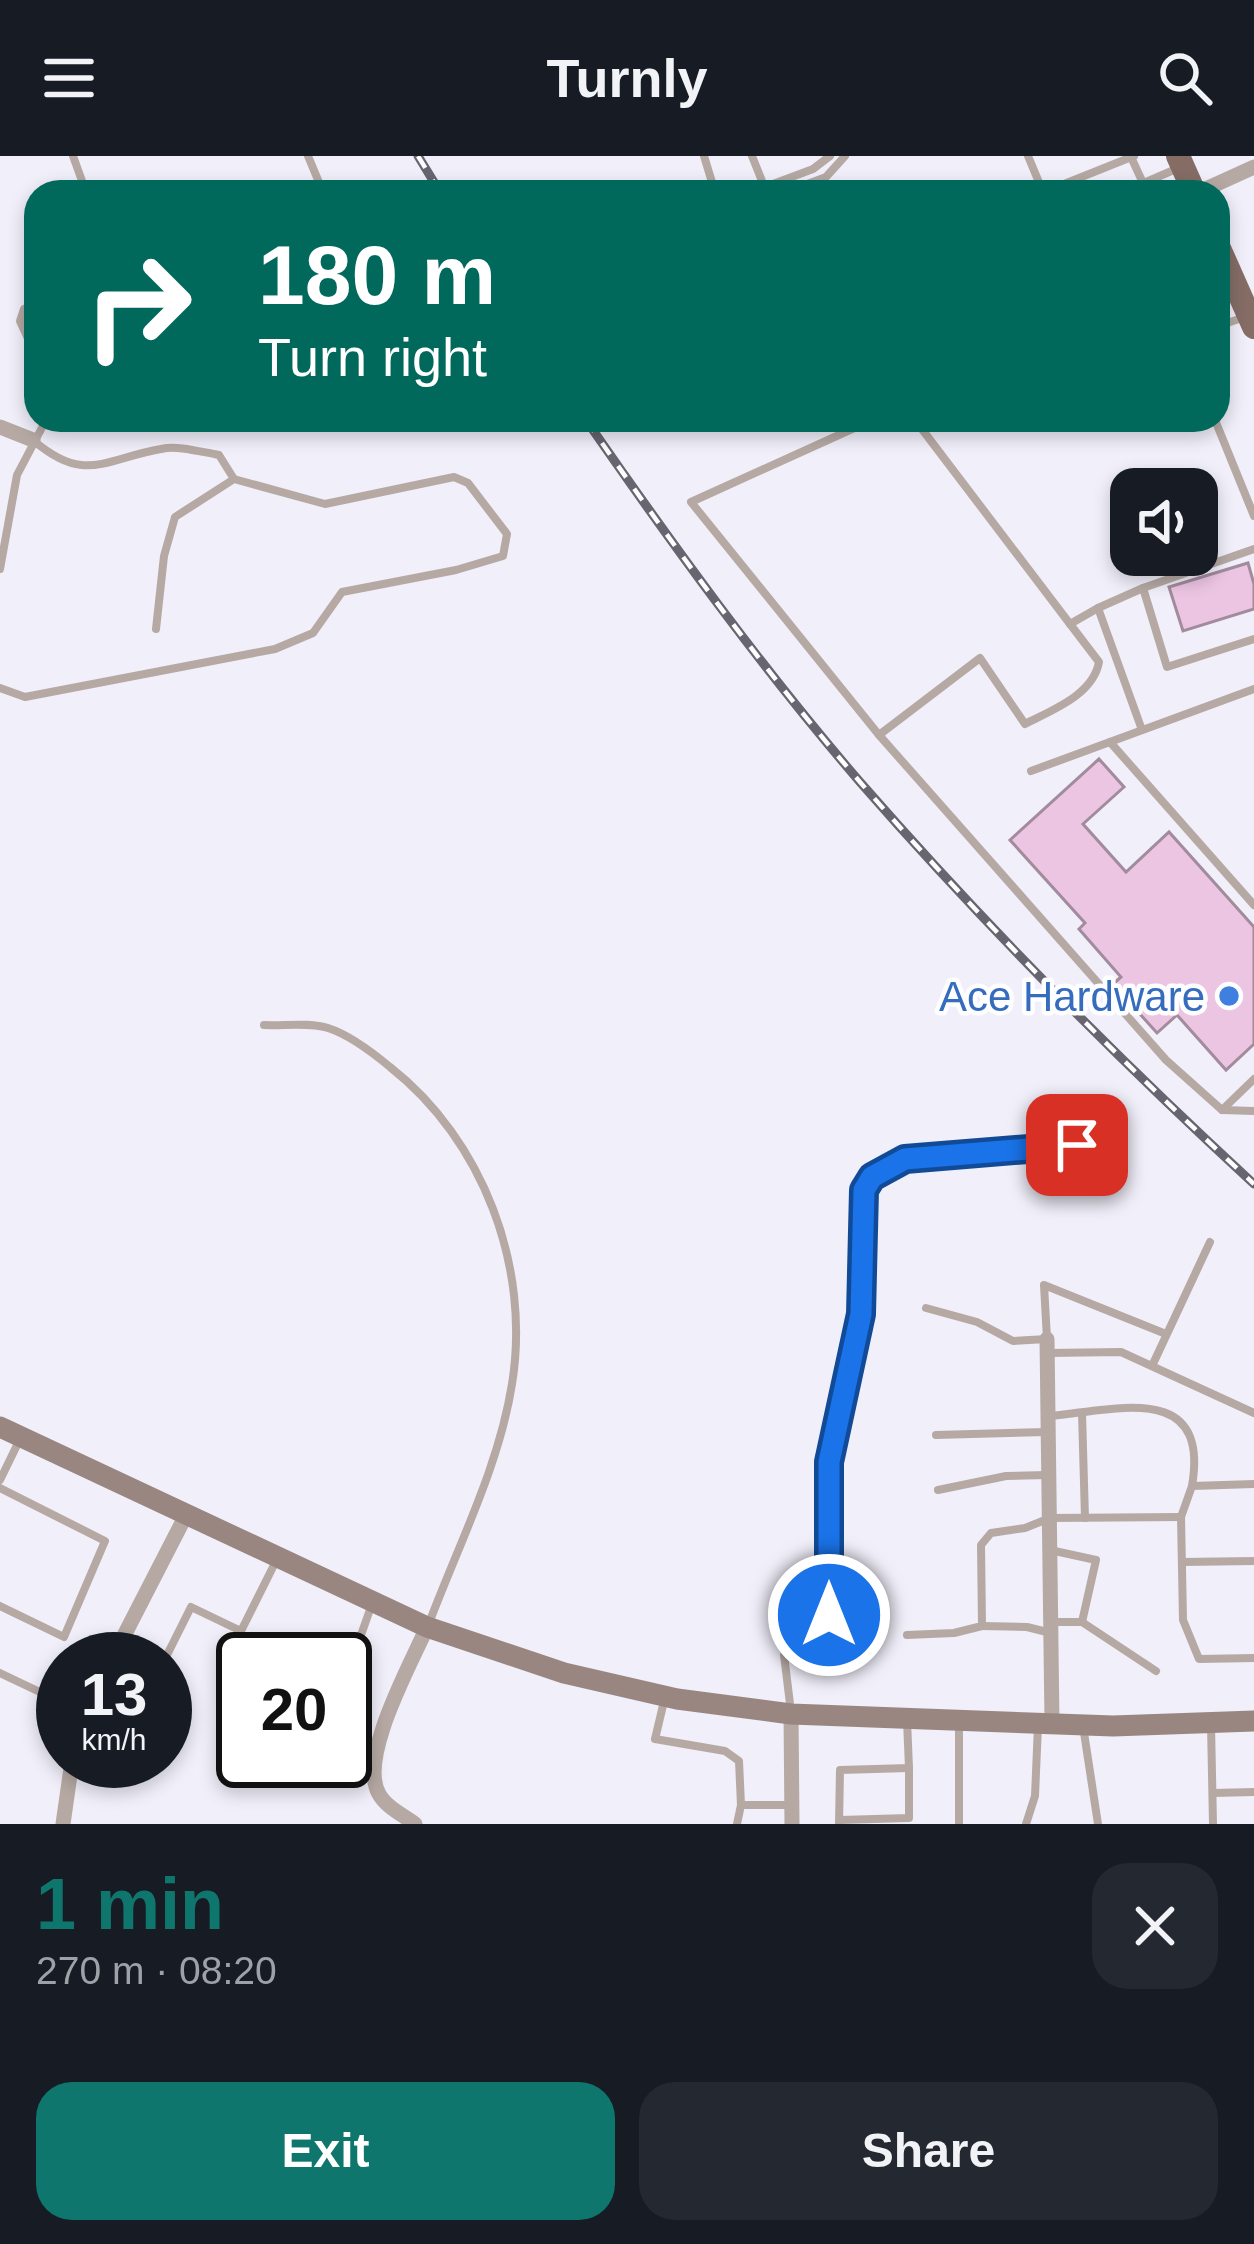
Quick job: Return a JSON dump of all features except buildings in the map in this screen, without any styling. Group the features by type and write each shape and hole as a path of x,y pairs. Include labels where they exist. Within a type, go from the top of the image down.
{"main road":[{"path":"1230,270 1250,310"},
{"path":"10,1432 427,1627 548,1668 665,1696 791,1714 907,1720 1254,1721"}],"street":[{"path":"1223,180 1254,166"},
{"path":"0,427 33,440"},
{"path":"1045,1722 1051,1628 1047,1346"},
{"path":"126,1632 185,1517"},
{"path":"415,1824 377,1793 374,1761 427,1627"},
{"path":"791,1714 792,1824"},
{"path":"63,1824 68,1788"}],"lane":[{"path":"789,180 830,156"},
{"path":"818,180 845,156"},
{"path":"1073,180 1132,156"},
{"path":"1148,180 1180,161"},
{"path":"0,569 17,475 38,432"},
{"path":"846,432 691,502 879,735 1166,1060 1222,1110 1254,1111"},
{"path":"879,735 980,658 1024,724 1073,699 1097,675 1099,662 923,432"},
{"path":"1220,432 1254,516"},
{"path":"0,688 25,697 274,649 314,633 342,592 503,556 506,534 468,483 454,477 325,504 234,479 219,454 166,447 101,466 59,462 33,440"},
{"path":"156,629 164,556 176,517 234,479"},
{"path":"1070,623 1143,588 1254,549"},
{"path":"1143,588 1167,667 1254,639"},
{"path":"1098,608 1142,730"},
{"path":"1031,771 1254,689"},
{"path":"1110,742 1254,905"},
{"path":"264,1025 326,1027 370,1050 406,1079 443,1120 478,1174 496,1213 508,1258 516,1342 506,1414 427,1627"},
{"path":"1222,1110 1254,1079"},
{"path":"791,1714 784,1655 790,1647 825,1643 829,1636 829,1462 861,1314 864,1190 872,1177 905,1159 1077,1145"},
{"path":"1151,1366 1210,1242"},
{"path":"1047,1346 1044,1285 1166,1334"},
{"path":"926,1308 977,1322 1013,1341 1121,1352 1254,1413"},
{"path":"936,1435 1048,1424 1082,1413 1144,1406 1168,1411 1183,1423 1196,1466 1181,1517 1183,1620 1199,1659 1254,1658"},
{"path":"1082,1413 1085,1518"},
{"path":"0,1606 64,1637 105,1541 0,1484 10,1432"},
{"path":"938,1490 1006,1477 1049,1475"},
{"path":"1192,1486 1254,1484"},
{"path":"982,1626 981,1545 991,1533 1050,1518 1181,1517"},
{"path":"1050,1550 1096,1560 1082,1622"},
{"path":"178,1632 190,1606 241,1631 277,1559"},
{"path":"1182,1562 1254,1561"},
{"path":"362,1632 372,1602"},
{"path":"907,1635 954,1633 982,1626 1051,1628 1082,1622 1156,1671"},
{"path":"0,1673 36,1690"},
{"path":"665,1696 655,1739 725,1751 739,1761 737,1824"},
{"path":"907,1720 909,1768 909,1818 839,1822 840,1770 909,1768"},
{"path":"959,1721 959,1824"},
{"path":"1026,1824 1035,1796 1045,1722"},
{"path":"1211,1723 1214,1824"},
{"path":"1083,1724 1098,1824"},
{"path":"1213,1792 1254,1792"},
{"path":"741,1805 792,1805"}],"railway":[{"path":"418,156 433,180"},
{"path":"594,432 718,604 860,782 1051,988 1254,1184"}],"place":[{"name":"Ace Hardware","path":"1229,996"}],"route":[{"path":"829,1615 829,1462 861,1314 864,1190 872,1177 905,1159 1077,1145"}]}
